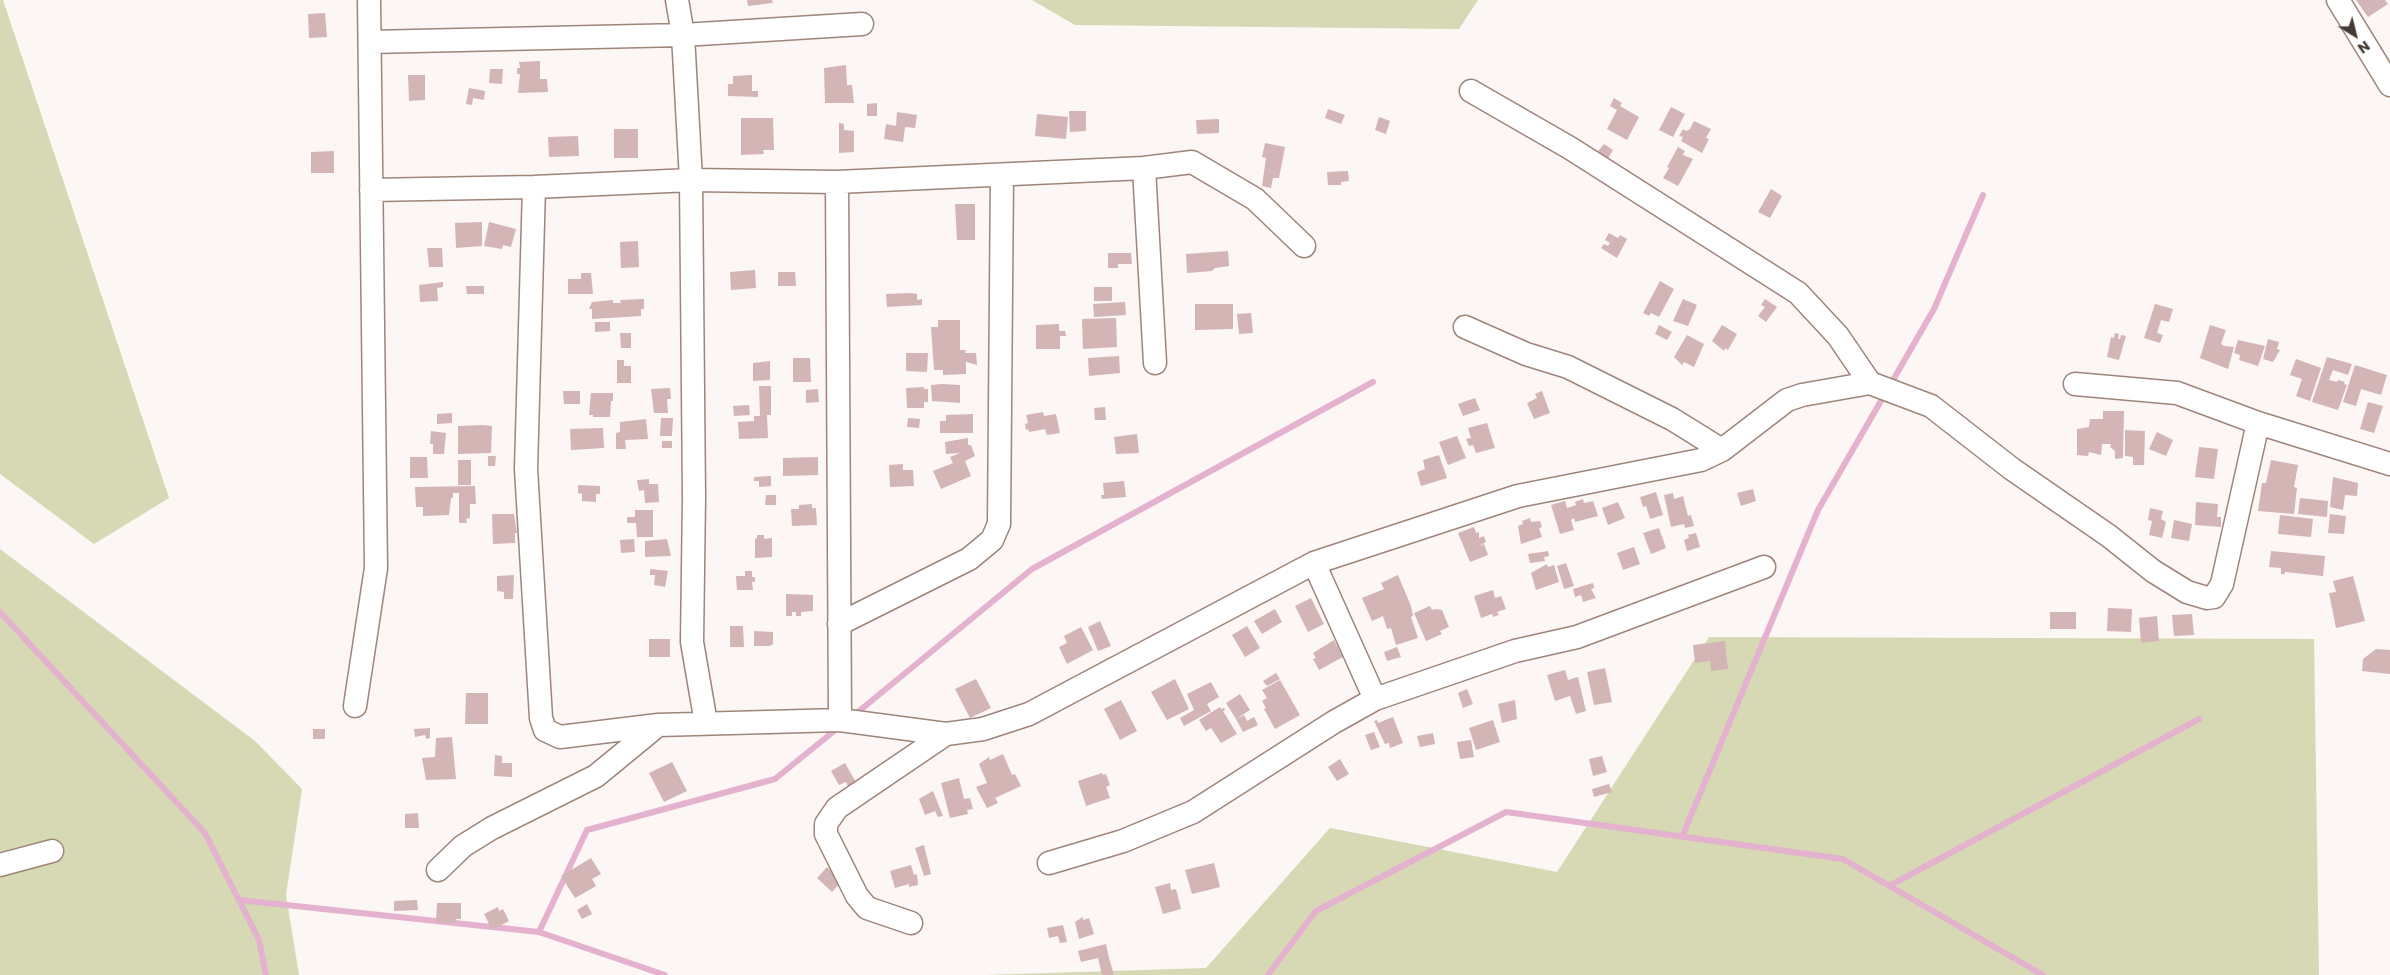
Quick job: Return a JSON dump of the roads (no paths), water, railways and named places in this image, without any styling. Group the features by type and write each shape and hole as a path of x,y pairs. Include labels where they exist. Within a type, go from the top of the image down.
{"street":[{"path":"355,706 376,568 369,0"},
{"path":"677,0 683,35 691,180 694,497 692,642 706,723"},
{"path":"2338,0 2390,85"},
{"path":"370,42 683,35 862,24"},
{"path":"1471,91 1570,148 1798,293 1838,336 1870,383"},
{"path":"371,190 534,187 691,180 837,182 1144,168 1192,162 1255,199 1304,246"},
{"path":"1144,168 1155,363"},
{"path":"839,624 970,559 992,540 999,524 1002,175"},
{"path":"837,182 840,720"},
{"path":"534,187 526,469 541,718 545,730 560,736 706,723 840,720 946,734 984,728 1029,714 1314,563 1518,496 1701,460 1722,450 1787,400 1802,395 1870,383 1931,406 2012,469 2109,536 2153,571 2187,592 2206,598 2214,597 2222,584 2258,423"},
{"path":"1465,327 1526,354 1568,367 1672,419 1722,450"},
{"path":"2075,384 2177,393 2258,423 2390,464"},
{"path":"1314,563 1375,699"},
{"path":"1048,863 1123,841 1193,812 1334,722 1375,699 1515,651 1577,637 1764,567"},
{"path":"438,870 463,846 492,828 596,776 658,726"},
{"path":"911,923 867,908 857,896 826,834 826,824 837,808 946,734"},
{"path":"0,865 52,851"}],"waterway":[{"path":"1682,837 1818,510 1934,309 1983,195"},
{"path":"853,716 1032,569 1373,382"},
{"path":"0,612 205,833 259,940 266,975"},
{"path":"1889,886 2199,719"},
{"path":"539,932 587,830 775,779 839,727"},
{"path":"1268,975 1316,911 1506,812 1843,859 2043,975"},
{"path":"239,900 539,932 665,975"}]}
